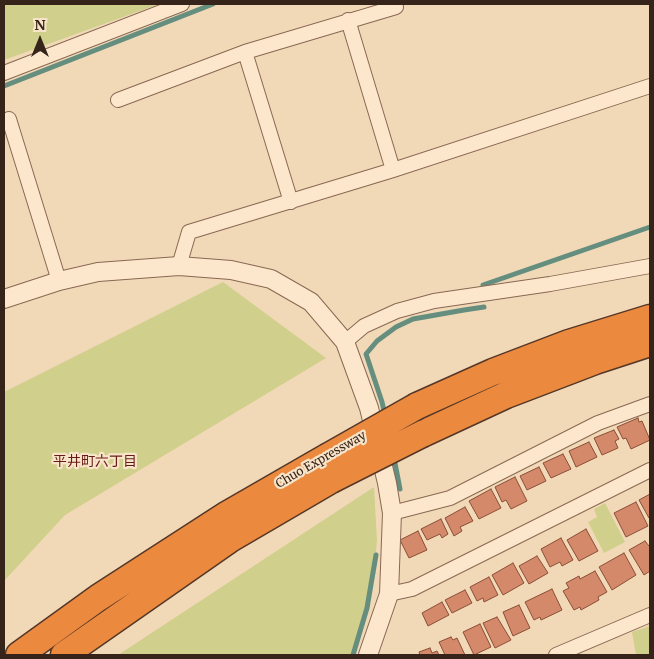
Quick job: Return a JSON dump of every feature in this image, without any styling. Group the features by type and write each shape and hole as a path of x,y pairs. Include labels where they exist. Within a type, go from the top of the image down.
{"highway":[{"name":"Chuo Expressway","path":"64,655 417,406 493,372 560,346 650,318"},
{"name":"Chuo Expressway","path":"19,655 98,598 228,514 329,468 422,434 506,395 595,361 650,343"}],"street":[{"path":"4,73 182,4"},
{"path":"118,100 245,52 396,7"},
{"path":"348,20 393,170"},
{"path":"245,52 291,202"},
{"path":"179,266 189,232 393,170 650,86"},
{"path":"9,119 59,281"},
{"path":"4,299 59,281 98,272 179,266 231,270 271,279 311,302 344,342 369,408 388,483 392,513 388,574 389,594 368,655"},
{"path":"344,342 364,326 397,311 434,301 550,284 650,266"},
{"path":"392,513 450,498 598,423 650,404"},
{"path":"389,594 412,589 650,470"},
{"path":"556,655 650,615"}],"shaded area":[{"path":"4,4 159,4 4,60"},
{"path":"223,282 326,358 65,515 4,581 4,392"},
{"path":"374,487 377,541 375,561 365,613 353,655 118,655"},
{"path":"605,503 625,542 604,553 588,522 597,517 594,509"},
{"path":"650,626 650,655 636,655 632,632"}],"building":[{"path":"638,418 639,422 642,421 650,440 631,449 626,438 623,439 617,427"},
{"path":"614,430 619,439 615,441 618,448 602,455 594,438"},
{"path":"589,442 597,457 576,467 569,451"},
{"path":"563,454 571,469 551,478 543,463"},
{"path":"539,467 546,481 527,490 520,476"},
{"path":"515,477 527,501 511,509 506,500 502,502 495,487"},
{"path":"491,489 501,508 479,519 469,501"},
{"path":"650,494 650,518 649,518 639,500"},
{"path":"636,502 648,526 626,537 614,513"},
{"path":"465,507 473,521 460,527 462,531 454,536 445,518"},
{"path":"441,519 448,534 442,538 440,534 427,540 421,529"},
{"path":"586,529 598,551 579,561 567,540"},
{"path":"418,531 427,550 409,558 400,540"},
{"path":"561,538 573,560 562,566 560,562 550,567 541,549"},
{"path":"645,541 650,545 650,571 644,575 629,550"},
{"path":"624,553 636,575 612,590 599,567"},
{"path":"537,556 548,573 529,584 519,566"},
{"path":"513,563 524,583 503,595 492,575"},
{"path":"595,571 607,592 598,597 599,600 581,610 580,607 574,610 563,591 569,588 566,583 579,576 580,579"},
{"path":"489,577 498,595 484,602 483,598 477,601 470,587"},
{"path":"552,589 562,610 541,620 540,617 534,620 525,602"},
{"path":"465,590 472,603 452,613 445,600"},
{"path":"442,602 449,615 428,626 422,613"},
{"path":"519,605 530,628 513,636 503,612"},
{"path":"497,617 511,640 495,648 483,623"},
{"path":"480,624 491,647 474,655 463,632"},
{"path":"451,637 453,640 457,638 465,655 445,655 439,642"},
{"path":"430,648 432,653 437,651 439,655 420,655 419,652"}],"waterway":[{"path":"4,86 213,4"},
{"path":"483,285 650,227"},
{"path":"385,415 366,354 377,341 396,327 413,319 484,307"},
{"path":"394,458 400,489"},
{"path":"353,655 367,608 376,555"}],"district":[{"name":"平井町六丁目","path":"95,462"}]}
